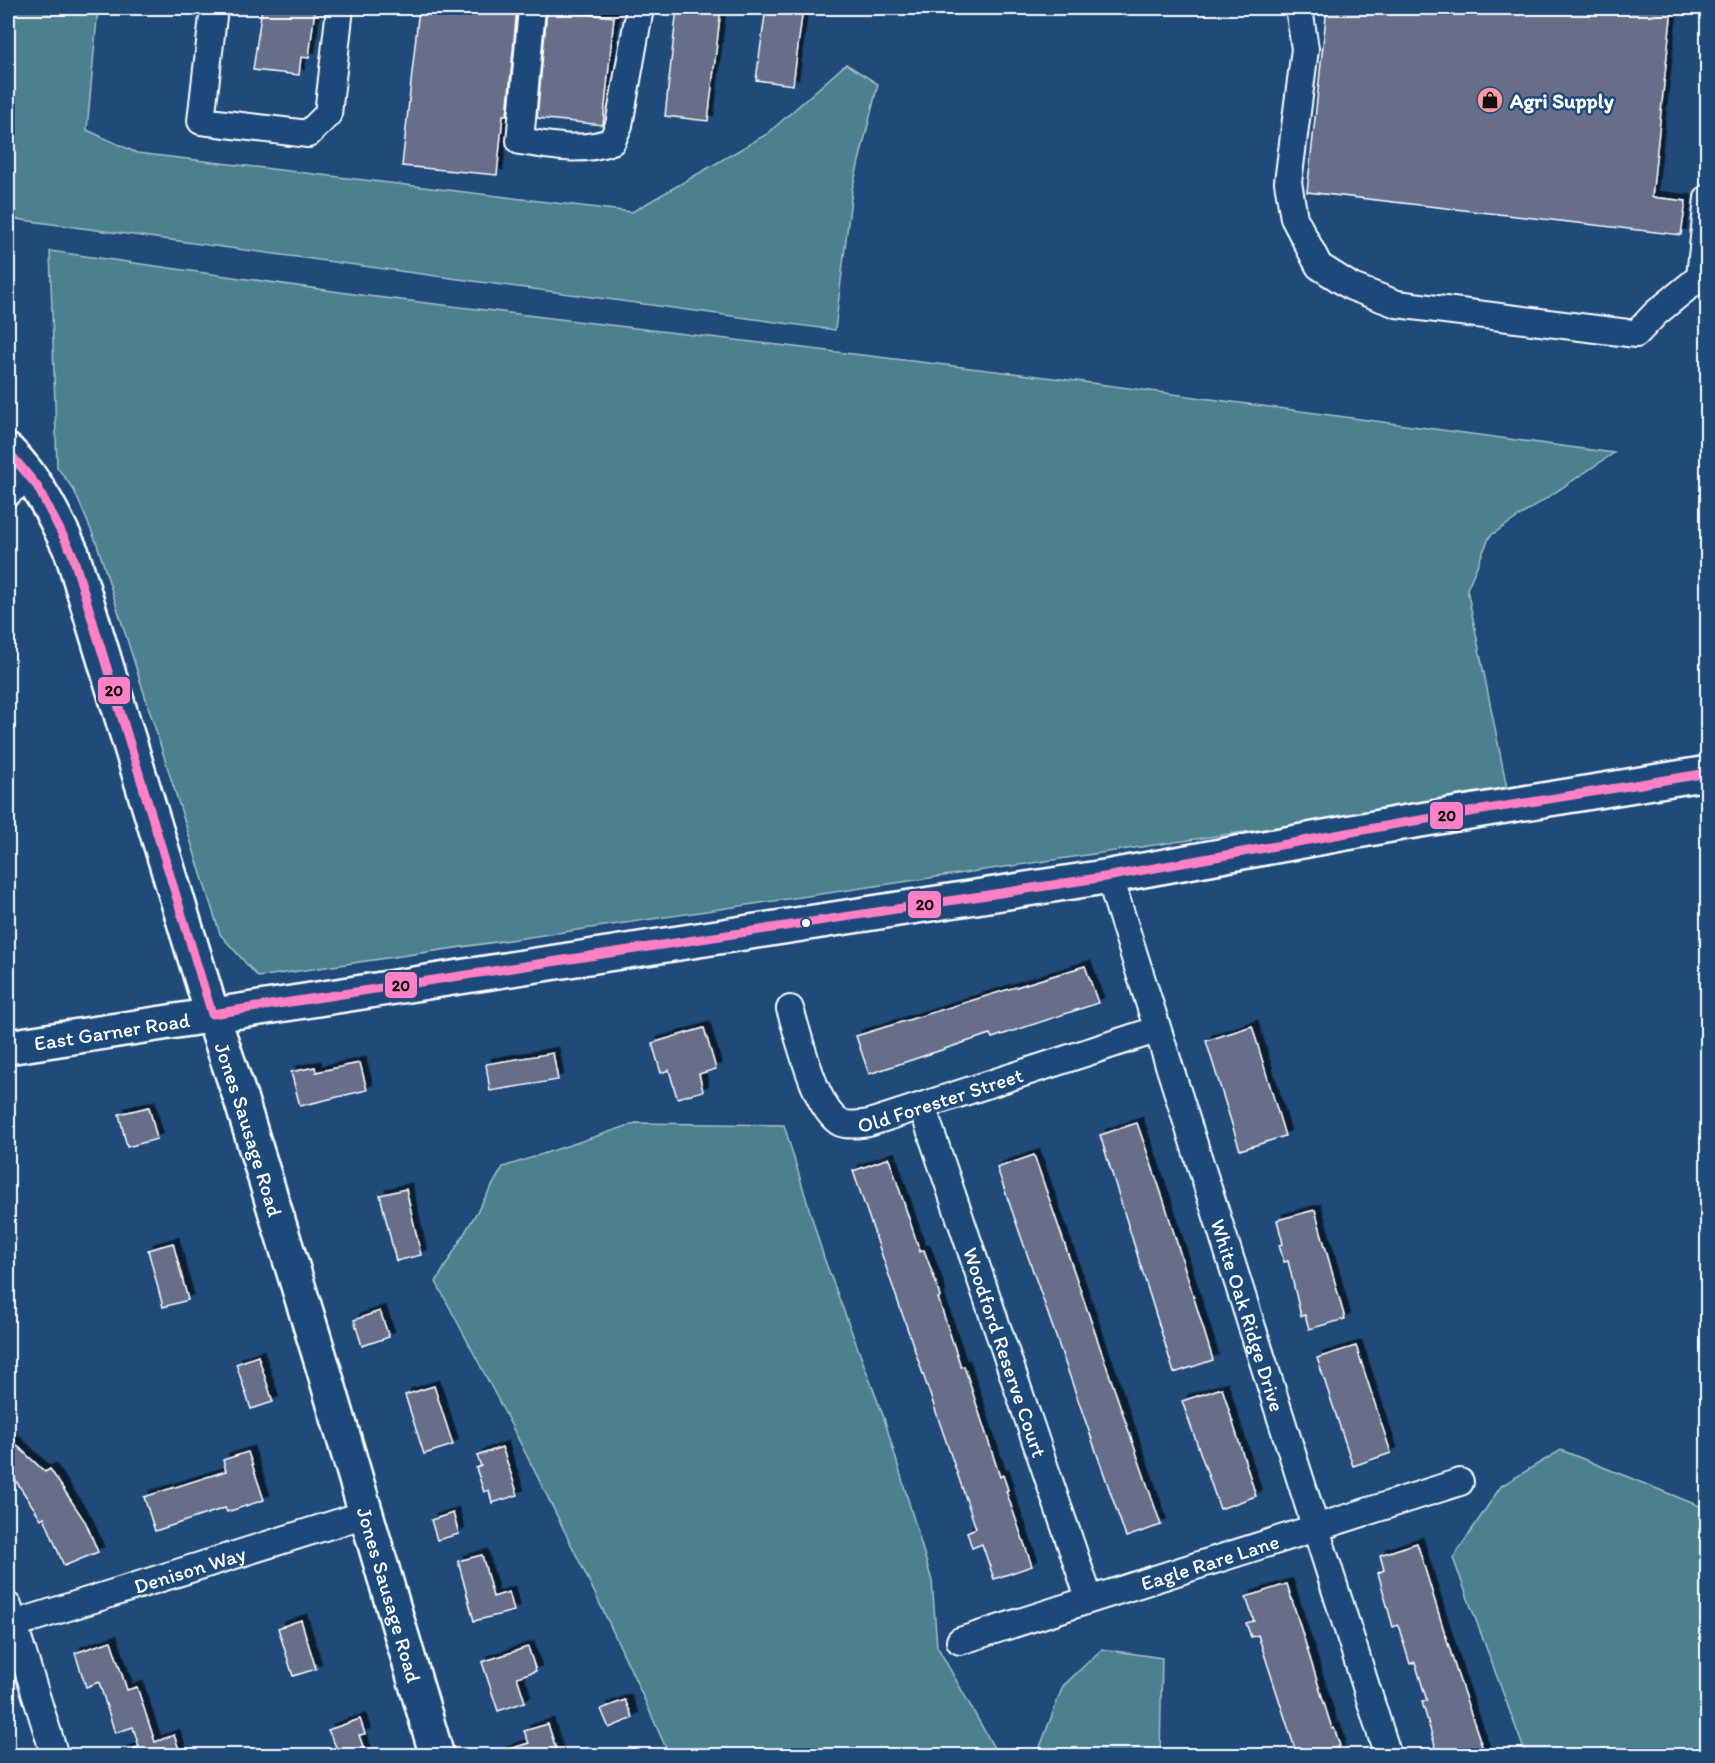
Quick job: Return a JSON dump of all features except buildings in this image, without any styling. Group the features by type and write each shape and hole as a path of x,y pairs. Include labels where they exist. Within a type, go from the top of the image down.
{"main road":[{"name":"Jones Sausage Road","path":"8,451 18,485 48,503 72,553 212,1014 248,1122 437,1755"},
{"name":"East Garner Road","path":"8,1047 1111,876 1396,824 1707,773"}],"street":[{"path":"214,8 201,121 309,134 328,114 340,8"},
{"path":"532,8 520,141 572,149 594,148 612,141 619,125 640,8"},
{"path":"1299,8 1305,48 1288,182 1294,218 1319,266 1352,287 1397,304 1636,334 1656,313 1700,277 1707,198"},
{"name":"White Oak Ridge Drive","path":"1111,876 1156,1030 1216,1208 1388,1755"},
{"name":"Old Forester Street","path":"790,1009 819,1094 826,1108 842,1123 869,1124 1156,1030"},
{"name":"Woodford Reserve Court","path":"922,1106 1089,1598"},
{"name":"Eagle Rare Lane","path":"960,1641 1089,1598 1460,1482"},
{"name":"Denison Way","path":"10,1615 366,1514"},
{"path":"10,1615 55,1755"}],"green space":[{"path":"8,8 98,8 87,130 137,153 632,212 767,134 846,64 878,84 852,190 835,330 8,218"},
{"path":"50,251 368,296 1054,378 1614,453 1490,536 1467,589 1508,793 258,977 220,934 97,544 74,490 57,467"},
{"path":"636,1123 784,1125 824,1258 884,1418 932,1581 937,1646 998,1755 669,1755 615,1635 557,1516 436,1282 503,1167"},
{"path":"1561,1450 1707,1509 1707,1755 1526,1755 1453,1558 1501,1486"},
{"path":"1102,1649 1162,1658 1160,1755 1037,1755 1063,1686"}],"transit line":[{"name":"20","path":"8,451 37,486 72,553 212,1014 1111,876 1396,824 1708,773"}],"place":[{"name":"Agri Supply","path":"1490,100"}]}
